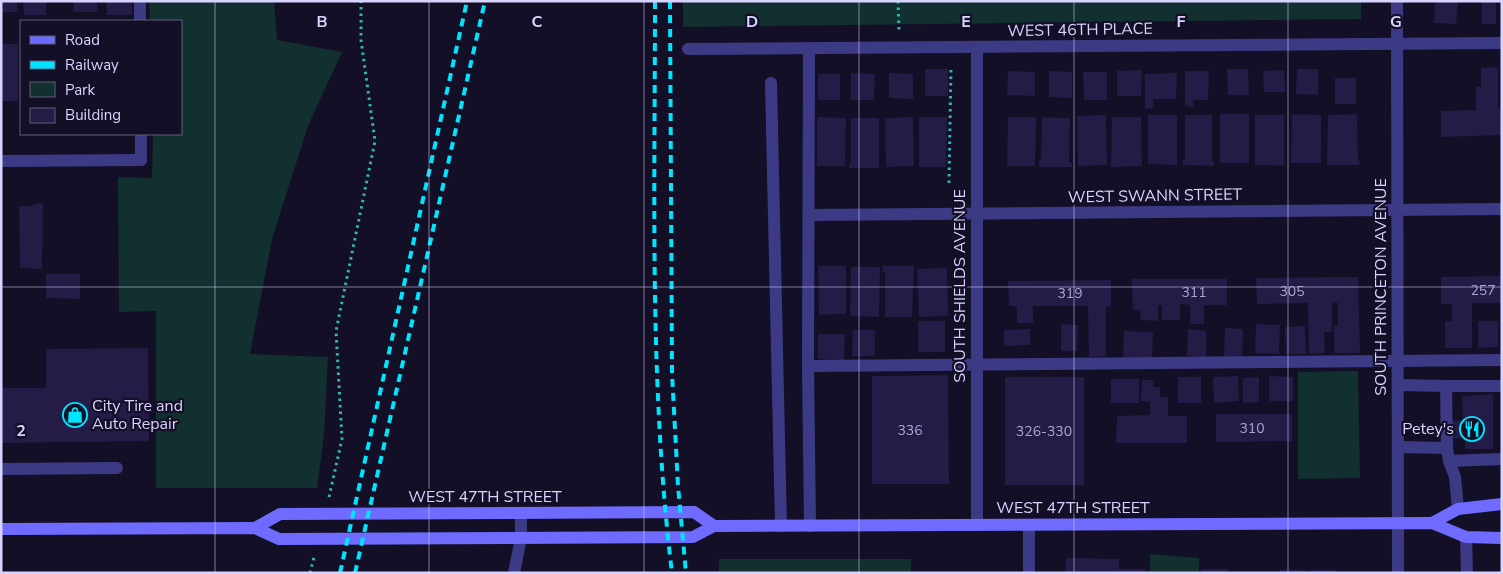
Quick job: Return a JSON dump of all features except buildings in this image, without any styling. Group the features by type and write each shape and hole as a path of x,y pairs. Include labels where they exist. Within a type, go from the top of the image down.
{"main road":[{"name":"WEST 47TH STREET","path":"1432,523 1458,509 1502,504"},
{"name":"WEST 47TH STREET","path":"255,528 280,514 694,512 714,526"},
{"name":"WEST 47TH STREET","path":"1,528 255,528 279,539 694,537 714,526 1432,523 1466,537 1502,538"}],"street":[{"path":"140,1 140,20"},
{"name":"SOUTH PRINCETON AVENUE","path":"1397,1 1398,573"},
{"name":"WEST 46TH PLACE","path":"688,49 1502,43"},
{"name":"SOUTH SHIELDS AVENUE","path":"977,48 977,525"},
{"path":"809,49 808,366 810,526"},
{"path":"771,83 781,526"},
{"path":"1,161 141,160 141,135"},
{"name":"WEST SWANN STREET","path":"809,215 1502,209"},
{"path":"808,366 1502,360"},
{"path":"1398,385 1502,386"},
{"path":"1446,386 1448,455 1455,477 1458,509"},
{"path":"1398,447 1448,455 1502,459"},
{"path":"1,468 117,468"},
{"path":"514,573 521,538 521,513"},
{"path":"1029,525 1029,573"},
{"path":"1466,537 1468,573"}],"path":[{"path":"331,488 342,439 336,331 374,141 361,40 361,1"},
{"path":"898,1 899,32"},
{"path":"948,183 951,66"},
{"path":"310,573 313,563"}],"green space":[{"path":"149,1 274,1 277,40 342,52 308,126 272,239 250,354 328,357 324,435 317,488 156,488 156,311 119,312 118,177 152,178 153,135 182,135 182,20 150,20"},
{"path":"683,1 1361,1 1361,19 683,27"},
{"path":"1358,371 1360,478 1298,479 1298,372"},
{"path":"1150,554 1199,558 1199,573 1150,573"},
{"path":"719,559 911,559 911,573 719,573"}],"railway":[{"path":"340,573 467,1"},
{"path":"355,573 485,1"},
{"path":"655,1 654,216 657,359 660,431 672,573"},
{"path":"670,1 672,373 678,486 686,573"}],"place":[{"name":"City Tire and Auto Repair","path":"75,415"},
{"name":"Petey's","path":"1472,429"}]}
